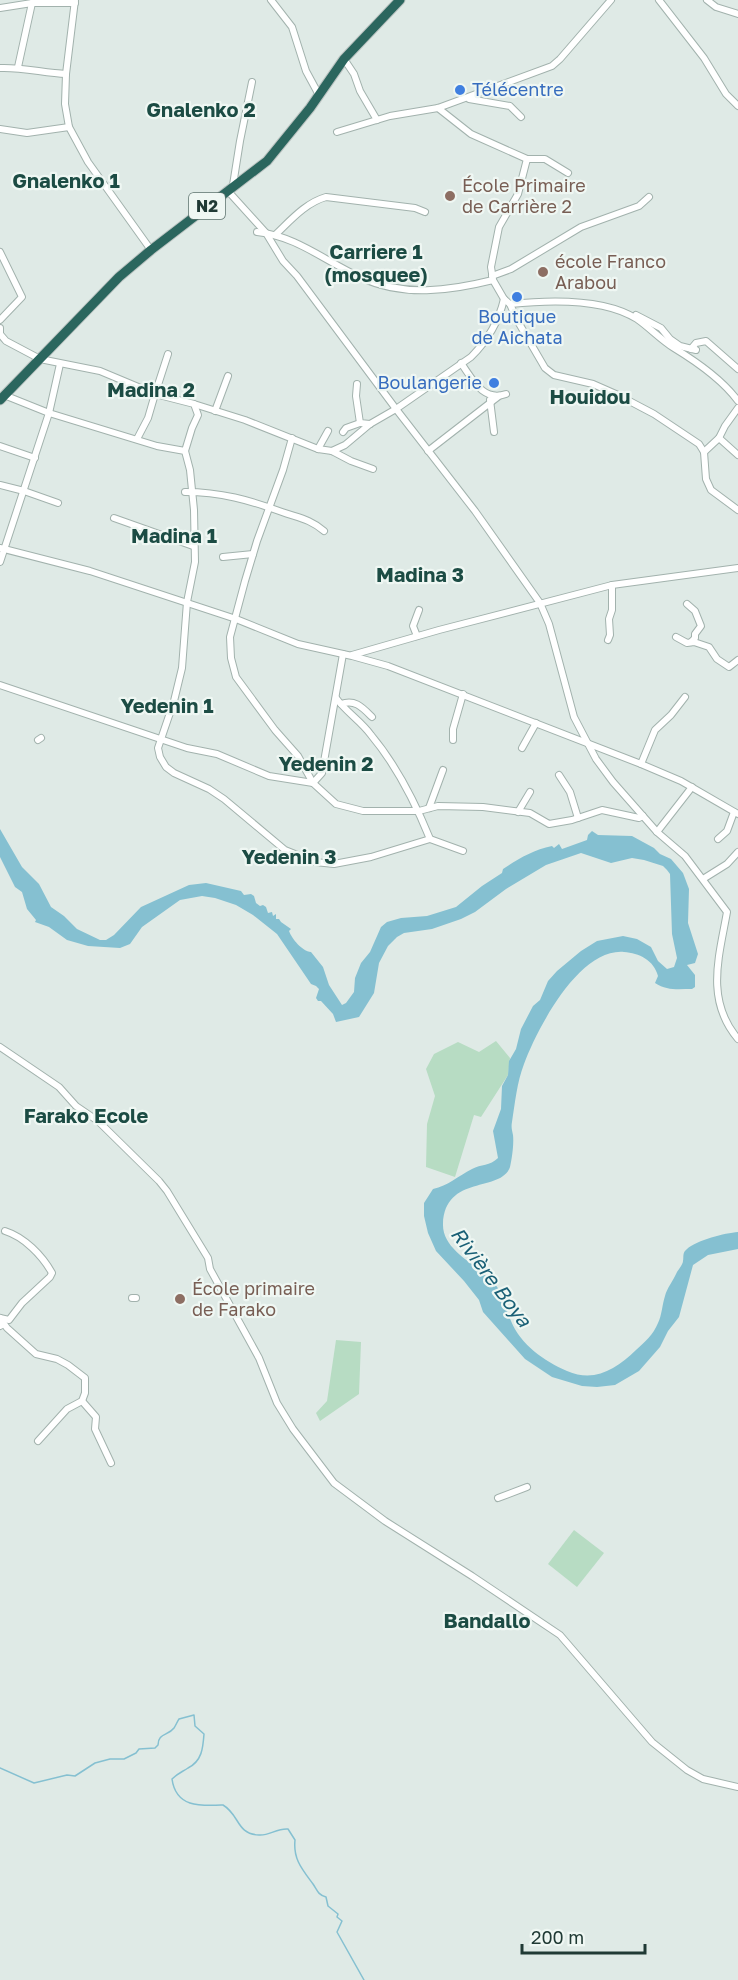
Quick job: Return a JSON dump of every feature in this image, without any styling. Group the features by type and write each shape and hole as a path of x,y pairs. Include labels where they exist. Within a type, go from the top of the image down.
{"highway":[{"name":"N2","path":"2,398 98,297 151,250 267,160 319,95 344,59 400,0"}],"street":[{"path":"271,0 292,27 306,71 319,95"},
{"path":"337,132 377,120 438,108 557,62 611,0"},
{"path":"659,0 704,58 726,93 738,106"},
{"path":"707,0 716,7 738,14"},
{"path":"0,8 32,3 75,2 66,74 65,104 69,127 88,167 151,250"},
{"path":"18,67 32,3"},
{"path":"344,59 377,120"},
{"path":"0,68 18,67 38,73 66,74"},
{"path":"252,82 230,188 266,233 283,261 297,276 475,511 540,603 549,624 574,717 586,741 613,782 657,832 685,856 727,912 716,973 717,995 720,1009 729,1028 738,1039"},
{"path":"468,98 503,104 515,109 521,117"},
{"path":"438,108 471,134 527,159 545,159 568,173"},
{"path":"0,129 27,133 69,127"},
{"path":"527,159 518,194 499,227 491,267 492,278 549,372 593,384 618,395 654,414 699,444 704,452 706,479 711,490 735,508 738,500"},
{"path":"275,235 316,200 326,197 415,208 425,212"},
{"path":"257,232 290,239 360,278 380,285 426,292 492,278 581,227 639,206 649,197"},
{"path":"0,252 22,297 0,320"},
{"path":"507,301 586,303 638,315 661,328 680,346 693,350 696,342 706,341 738,369"},
{"path":"332,451 345,445 370,424 396,409 481,347 507,301"},
{"path":"623,313 639,320 663,341 693,360 720,382 738,401"},
{"path":"0,328 0,334 6,340 40,359 100,371 155,394 245,420 318,448 332,451 374,469"},
{"path":"138,439 148,418 168,354"},
{"path":"461,363 481,391 490,399 494,432"},
{"path":"0,562 2,549 24,491 49,413 60,364"},
{"path":"215,411 228,376"},
{"path":"357,384 356,396 360,423"},
{"path":"428,451 490,399 503,395"},
{"path":"2,398 157,446 185,451"},
{"path":"194,404 198,415"},
{"path":"704,452 719,438 738,408"},
{"path":"207,409 198,415 185,451 190,470 189,492 195,562 187,602 182,668 174,701 160,738 158,748 160,757 166,767 174,773 208,789 285,850 315,862 334,864 371,857 430,839 463,851"},
{"path":"343,432 360,423 370,424"},
{"path":"318,448 328,431"},
{"path":"292,438 253,554 238,610 233,618 230,637 231,658 236,677 275,730 298,756 313,783 327,797 343,806 363,811 418,811 459,806 536,814 549,824 558,824 602,810 639,818 643,816"},
{"path":"719,438 738,455"},
{"path":"0,454 2,446 35,458"},
{"path":"0,486 24,491 58,503"},
{"path":"189,492 225,494 313,522 324,531"},
{"path":"114,519 193,546"},
{"path":"2,549 90,571 187,602 298,644 387,666 586,741 692,787 736,813 727,831 718,839"},
{"path":"223,557 253,554"},
{"path":"352,656 417,636 612,585 738,568"},
{"path":"608,640 612,610 612,585"},
{"path":"687,604 695,611 701,626 695,638 690,642"},
{"path":"417,636 413,626 419,610"},
{"path":"676,637 687,643 694,642 709,647 717,659 729,667 738,660"},
{"path":"364,659 374,649"},
{"path":"313,783 322,773 338,701 343,654"},
{"path":"0,685 187,748 217,754 269,776 313,783"},
{"path":"453,740 453,729 463,694"},
{"path":"641,764 655,730 671,715 685,696"},
{"path":"338,701 370,733 386,754 418,811 430,839"},
{"path":"338,701 352,701 372,717"},
{"path":"522,748 536,723"},
{"path":"429,808 443,770"},
{"path":"560,775 570,792 578,818"},
{"path":"657,832 692,787"},
{"path":"518,812 531,792"},
{"path":"703,879 727,864 738,852"},
{"path":"0,1047 59,1087 76,1106 96,1118 167,1191 208,1258 210,1269 259,1358 277,1403 293,1429 334,1483 385,1521 473,1576 560,1635 652,1742 687,1770 703,1779 738,1787"},
{"path":"0,1318 9,1320 22,1303 52,1273 31,1247 17,1235 5,1231"},
{"path":"0,1318 2,1325 0,1326"},
{"path":"0,1318 7,1328 36,1354 57,1359 83,1375 86,1384 82,1401 67,1409 38,1441"},
{"path":"82,1401 96,1417 95,1429 111,1463"},
{"path":"498,1498 526,1487"}],"green space":[{"path":"496,1041 510,1058 508,1075 481,1117 474,1115 455,1177 426,1167 427,1124 435,1096 426,1069 434,1054 458,1042 479,1052"},
{"path":"336,1340 361,1342 359,1394 320,1421 316,1413 327,1401"},
{"path":"574,1530 604,1553 577,1587 548,1564"}],"water":[{"path":"0,829 22,867 39,884 51,907 77,929 100,940 106,940 114,935 141,907 189,885 206,883 241,891 244,895 251,894 256,903 266,907 268,913 272,912 273,916 276,914 276,919 291,929 289,931 292,938 298,944 311,952 323,967 329,985 342,1005 354,992 355,978 361,963 370,952 381,927 387,922 401,918 427,916 456,907 520,858 545,848 552,846 554,848 559,844 562,849 587,840 592,831 598,835 632,836 654,848 671,859 683,873 689,889 688,923 698,954 695,963 687,965 695,975 695,987 677,989 659,986 655,983 658,976 656,970 649,962 635,954 624,952 607,954 591,963 576,976 549,1012 530,1049 522,1071 516,1093 512,1124 513,1143 510,1167 505,1175 496,1180 474,1186 453,1198 446,1208 444,1234 455,1251 495,1284 515,1330 527,1345 558,1367 587,1375 596,1375 621,1363 651,1335 659,1320 666,1293 682,1264 687,1249 711,1237 738,1232 738,1249 708,1255 693,1265 679,1317 668,1331 660,1347 639,1371 615,1385 582,1386 552,1377 525,1359 483,1312 479,1300 464,1281 436,1251 424,1216 424,1203 433,1189 498,1158 493,1131 501,1109 502,1086 508,1075 509,1061 533,1006 540,1000 548,981 557,971 597,941 623,936 637,939 651,947 658,961 667,969 674,967 677,958 672,934 670,874 663,866 632,858 611,863 581,853 546,865 461,919 432,929 404,933 397,937 388,946 379,963 374,993 359,1017 336,1022 333,1014 316,998 319,989 311,984 277,934 236,905 215,898 202,896 180,900 142,927 130,944 120,948 88,946 67,940 49,927 35,922 36,920 27,909 22,892 15,887 0,857"}],"waterway":[{"path":"0,1768 34,1783 67,1775 75,1776 95,1763 110,1759 124,1759 139,1749 155,1748 161,1736 172,1731 179,1719 194,1715 195,1726 204,1734 202,1749 196,1762 172,1779 174,1788 184,1800 191,1803 223,1805 233,1814 242,1828 252,1834 263,1835 288,1829 295,1840 295,1853 302,1868 318,1892 326,1897 328,1906 338,1914 337,1917 342,1921 337,1932 364,1980"}],"place":[{"name":"Télécentre","path":"460,90"},
{"name":"École Primaire de Carrière 2","path":"450,196"},
{"name":"école Franco Arabou","path":"543,272"},
{"name":"Boutique de Aichata","path":"517,297"},
{"name":"Boulangerie","path":"494,383"},
{"name":"École primaire de Farako","path":"180,1299"}],"district":[{"name":"Gnalenko 2","path":"201,110"},
{"name":"Gnalenko 1","path":"66,181"},
{"name":"Carriere 1 (mosquee)","path":"376,264"},
{"name":"Madina 2","path":"151,390"},
{"name":"Houidou","path":"590,397"},
{"name":"Madina 1","path":"174,536"},
{"name":"Madina 3","path":"420,575"},
{"name":"Yedenin 1","path":"167,706"},
{"name":"Yedenin 2","path":"326,764"},
{"name":"Yedenin 3","path":"289,857"},
{"name":"Farako Ecole","path":"86,1116"},
{"name":"Bandallo","path":"487,1621"}],"water label":[{"name":"Rivière Boya","path":"491,1277"}]}
